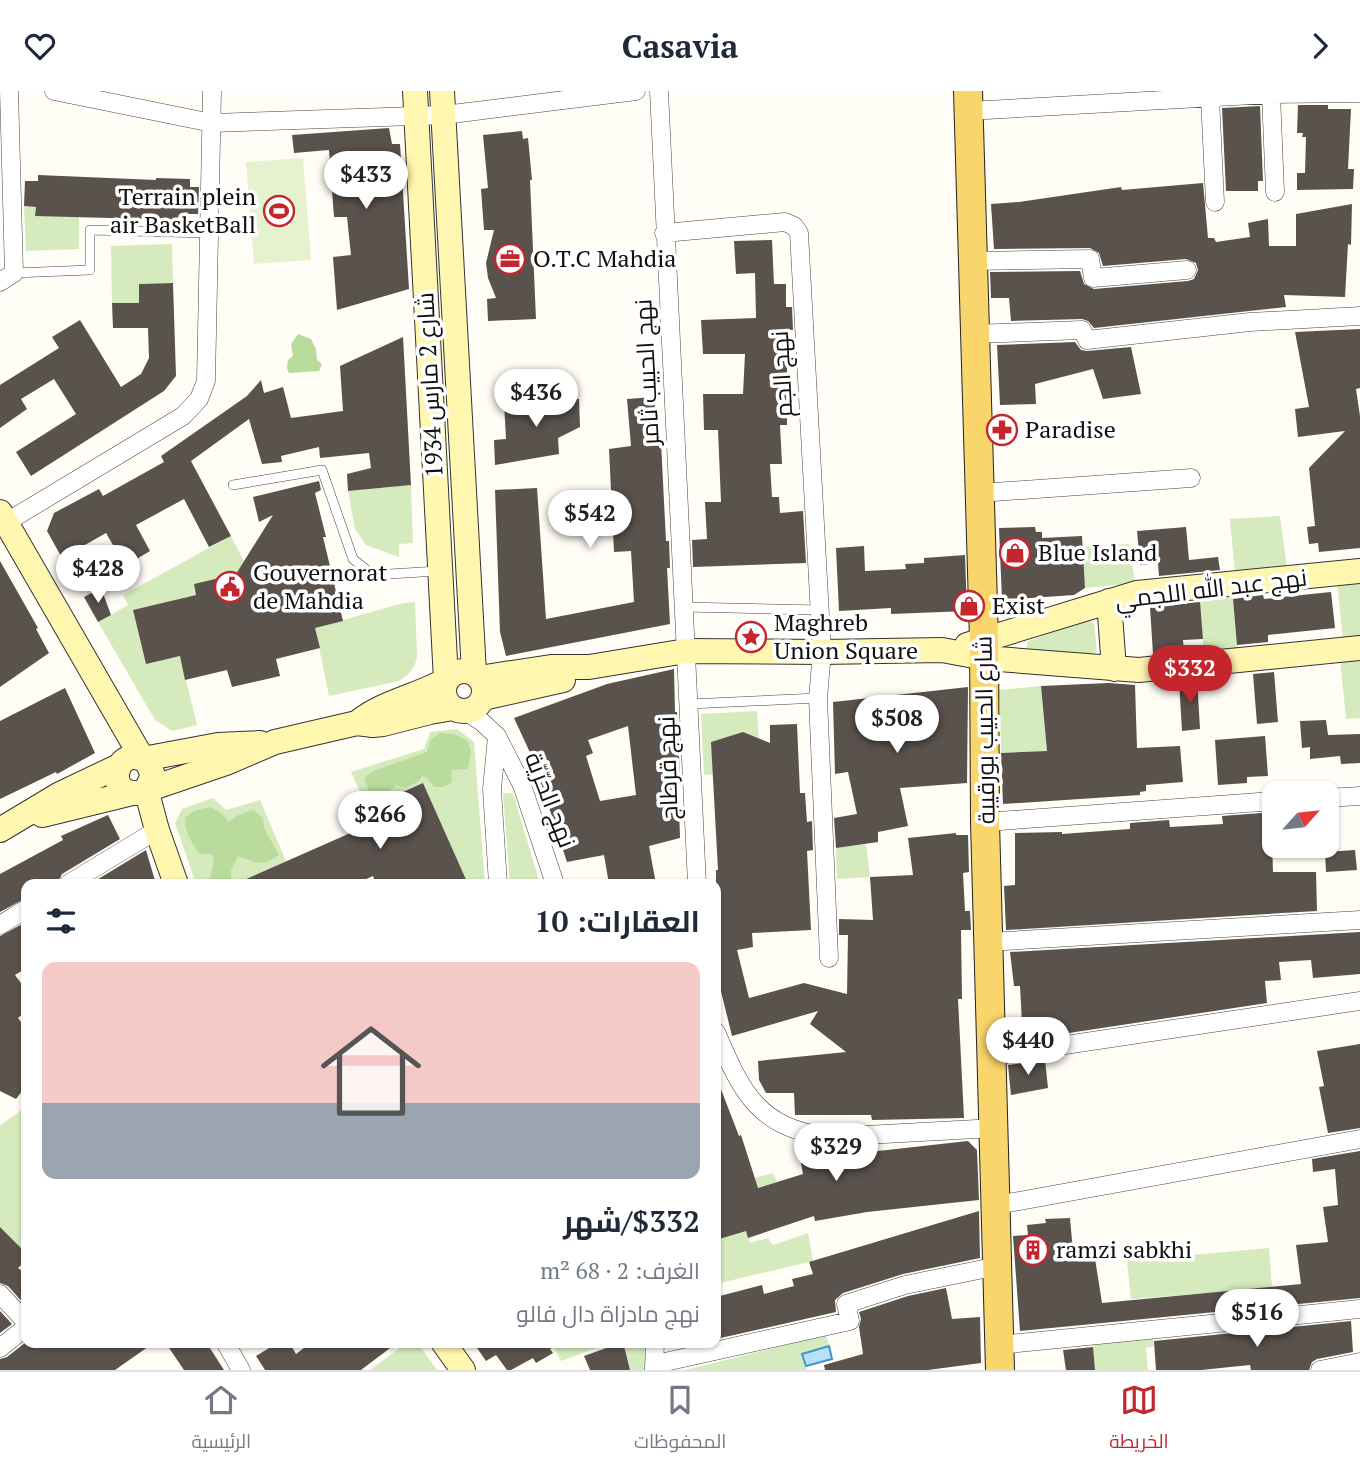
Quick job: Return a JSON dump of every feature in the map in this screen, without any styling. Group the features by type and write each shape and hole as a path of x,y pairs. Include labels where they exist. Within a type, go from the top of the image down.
{"main road":[{"name":"شارع الحبيب بورقيبة","path":"968,101 984,649 985,822 999,1358"}],"street":[{"path":"7,278 9,91"},
{"path":"54,91 212,123 415,103 636,91"},
{"path":"131,762 75,645 2,520 183,416 199,398 206,381 212,91"},
{"name":"نهج الحبيب ثامر","path":"659,91 686,651"},
{"path":"968,101 1360,93"},
{"path":"1271,94 1276,192"},
{"path":"1210,98 1215,202"},
{"name":"شارع 2 مارس 1934","path":"415,103 446,680"},
{"name":"شارع 2 مارس 1934","path":"443,103 473,695"},
{"name":"نهج الجم","path":"664,233 785,222 794,226 799,233 822,652 818,698 829,958"},
{"path":"971,261 1090,259 1093,278 1187,270"},
{"path":"974,334 1082,330 1087,340 1250,321 1360,316"},
{"path":"980,493 1191,478"},
{"path":"437,507 465,504"},
{"name":"نهج عبد الله اللجمي","path":"473,695 555,683 589,667 686,651 984,649 1137,593 1360,571"},
{"path":"442,604 470,601"},
{"path":"1110,601 1114,669"},
{"path":"984,649 1114,669 1139,670 1360,648"},
{"name":"نهج قرطاج","path":"686,651 697,879"},
{"path":"357,723 370,713 446,680 461,670 482,722 497,736 492,789 498,879"},
{"path":"9,825 140,791 226,764 275,743 357,723 383,724 430,712 473,695"},
{"name":"نهج الحرّيّة","path":"497,736 522,785 553,879"},
{"path":"9,825 60,794 131,762 218,745 275,743"},
{"path":"131,762 117,772 118,783 140,791 174,879"},
{"path":"1339,797 1360,796"},
{"path":"985,822 1262,802"},
{"path":"76,879 157,830"},
{"path":"0,925 21,912"},
{"path":"988,942 1360,920"},
{"path":"992,1056 1360,1001"},
{"path":"721,1045 735,1077 752,1102 780,1124 803,1133 829,1136 995,1128"},
{"path":"996,1205 1360,1139"},
{"path":"655,1348 655,1367 850,1321 846,1304 905,1285 998,1266"},
{"path":"0,1294 21,1319"},
{"path":"999,1358 1360,1309"},
{"path":"0,1348 21,1329"},
{"path":"228,1348 241,1370"},
{"path":"447,1348 463,1370"},
{"path":"1320,1370 1360,1362"}],"lane":[{"path":"7,278 90,270 90,230 208,233"},
{"path":"233,485 322,470 353,559 373,575 440,570"},
{"path":"684,607 820,610"},
{"path":"690,704 818,698"}],"green space":[{"name":"Terrain plein air BasketBall","path":"303,158 311,260 254,264 246,162"},
{"path":"24,206 36,207 35,215 79,211 79,249 26,251"},
{"path":"172,244 173,283 140,284 139,303 112,303 111,246"},
{"path":"298,334 311,339 317,360 322,364 319,371 289,373 288,360 293,356 291,344"},
{"path":"411,485 413,543 399,544 399,557 366,545 355,529 348,491"},
{"path":"1280,516 1287,568 1235,573 1230,519"},
{"path":"231,536 244,561 236,574 194,584 196,595 133,611 146,663 180,656 197,725 172,731 155,720 98,622 128,605 123,595"},
{"path":"1129,544 1135,583 1085,588 1082,547"},
{"path":"1360,580 1360,638 1343,640 1337,582"},
{"path":"1232,591 1238,650 1204,653 1199,594"},
{"path":"415,602 417,657 409,674 399,681 329,696 315,628"},
{"path":"1086,620 1094,623 1097,652 1086,655 1027,650 1029,641"},
{"path":"1360,657 1360,718 1346,719 1340,659"},
{"path":"1041,686 1047,751 1001,753 999,690"},
{"path":"757,711 761,771 704,775 701,714"},
{"path":"457,729 474,742 485,879 466,879 423,784 383,801 389,816 374,822 351,772 424,749 430,732"},
{"path":"440,733 454,734 468,741 471,752 468,769 451,770 452,782 443,787 434,787 422,776 419,781 406,788 396,785 379,800 372,798 364,778 373,771 427,752 430,740"},
{"path":"503,793 513,793 539,879 510,879"},
{"path":"213,798 226,810 260,800 286,861 257,874 259,879 194,879 175,823 182,809"},
{"path":"211,807 229,822 238,815 254,810 263,819 265,830 279,855 259,863 238,856 231,871 231,879 210,879 214,861 212,854 200,854 186,828 185,818 194,811"},
{"path":"866,844 870,877 837,879 836,847"},
{"path":"21,1110 21,1248 0,1227 0,1125"},
{"path":"773,1173 777,1182 735,1196 750,1243 768,1238 773,1245 808,1233 813,1261 721,1283 721,1238 736,1234 723,1187"},
{"path":"1269,1248 1272,1288 1131,1299 1127,1261"},
{"path":"826,1335 829,1346 802,1354 807,1370 685,1370"},
{"path":"1153,1335 1154,1346 1146,1348 1148,1370 1095,1370 1092,1340"},
{"path":"400,1348 421,1348 437,1370 370,1370"},
{"path":"554,1348 596,1348 561,1361"},
{"path":"624,1348 647,1348 646,1370 630,1370"}],"water":[{"path":"829,1346 832,1359 806,1366 802,1354"}],"building":[{"path":"1298,105 1328,105 1328,109 1351,109 1348,169 1354,169 1353,189 1297,190 1297,173 1305,173 1306,137 1302,137 1303,133 1297,133"},
{"path":"1260,106 1263,181 1258,181 1258,191 1226,191 1222,108"},
{"path":"389,128 392,144 400,144 409,289 337,310 333,257 351,255 347,217 334,217 329,150 294,153 292,135"},
{"name":"O.T.C Mahdia","path":"522,131 523,139 528,138 532,180 536,319 488,321 487,299 496,298 488,278 486,263 494,230 484,230 481,189 488,188 483,135"},
{"path":"38,175 190,179 190,187 199,187 198,214 186,214 185,220 35,216 36,207 24,206 25,181 38,181"},
{"path":"1203,183 1208,238 1214,238 1216,242 1250,237 1248,223 1268,219 1269,246 1296,246 1296,214 1352,204 1345,297 1284,295 1286,307 1094,328 1082,319 1011,321 1009,298 991,298 990,272 1080,271 1084,284 1094,289 1188,281 1194,279 1198,270 1196,263 1186,259 1103,266 1099,253 1090,248 994,249 991,204 1121,187 1122,190"},
{"path":"772,240 774,284 786,284 786,307 792,307 793,330 787,330 787,425 780,425 782,464 770,464 772,497 779,497 780,513 803,511 806,563 693,567 692,540 707,539 705,502 721,502 718,430 704,430 703,394 743,394 745,354 703,354 701,320 756,318 755,273 736,274 734,241"},
{"path":"173,283 176,376 164,391 31,476 16,452 76,414 54,379 21,399 27,409 0,428 0,385 59,348 52,337 80,320 121,387 141,374 149,358 148,328 113,328 112,303 139,303 139,284"},
{"path":"1360,329 1360,388 1356,389 1360,416 1360,548 1319,552 1318,543 1309,544 1307,527 1315,526 1309,468 1345,431 1298,437 1295,409 1309,407 1295,332"},
{"path":"403,337 411,485 348,491 347,474 371,468 369,453 320,458 319,447 281,456 282,462 262,464 249,419 191,461 231,536 209,547 184,499 136,525 150,551 125,566 106,533 62,558 47,531 54,513 99,489 103,496 164,462 161,456 247,396 261,380 264,393 283,387 291,418 343,411 340,366"},
{"path":"1075,342 1081,350 1087,351 1131,347 1141,394 1103,399 1093,369 1035,384 1036,404 1000,405 997,345"},
{"path":"654,397 658,442 661,442 666,541 669,541 670,568 667,568 670,624 506,656 500,632 495,490 537,488 546,619 634,602 631,551 614,552 609,449 631,446 627,399"},
{"path":"579,399 580,427 558,438 559,454 495,465 494,440 506,439 504,402"},
{"name":"Gouvernorat de Mahdia","path":"319,481 321,490 315,493 343,621 315,628 320,648 276,659 280,676 232,687 227,670 185,680 180,656 146,664 133,610 196,595 194,584 236,574 273,515 259,522 253,497"},
{"path":"1035,527 1036,532 1042,532 1042,538 1082,536 1085,588 1074,595 1002,600 999,528"},
{"path":"1186,527 1189,560 1218,557 1220,570 1159,576 1158,563 1140,565 1137,531"},
{"path":"864,546 865,571 906,569 905,564 924,563 924,558 965,555 967,611 891,614 891,608 839,611 836,548"},
{"path":"0,561 49,653 0,687"},
{"path":"101,588 111,615 98,622 84,597"},
{"path":"1331,592 1335,628 1268,635 1268,642 1237,645 1233,599 1263,595 1264,599"},
{"path":"1200,602 1203,639 1183,640 1184,651 1153,654 1150,607"},
{"path":"674,669 680,777 680,838 649,846 655,879 608,879 604,855 567,862 533,759 514,718 607,684","holes":["628,726 636,795 600,801 586,756 593,753 588,740"]},
{"path":"1274,672 1278,722 1257,724 1253,674"},
{"path":"1197,679 1200,729 1182,731 1179,681"},
{"path":"1109,683 1135,685 1137,748 1180,746 1183,782 1146,785 1146,791 1140,792 1140,795 1003,804 1001,753 1047,751 1041,686"},
{"path":"968,687 967,783 900,788 908,826 878,832 878,842 836,848 834,818 857,814 848,772 835,774 833,702"},
{"path":"65,688 95,753 57,774 56,772 0,799 0,721"},
{"path":"1326,720 1328,735 1360,734 1360,763 1341,764 1340,756 1310,759 1310,747 1302,748 1300,721"},
{"path":"797,724 800,793 805,793 807,822 812,821 813,850 807,851 811,930 752,933 753,947 737,950 749,998 804,983 847,994 848,935 839,935 839,919 873,920 870,877 913,875 908,838 956,833 968,835 969,872 963,873 965,911 970,911 971,930 961,930 962,999 958,999 964,1118 872,1120 871,1115 795,1115 794,1093 766,1093 759,1080 758,1061 846,1052 810,1024 818,1011 732,1036 721,991 721,879 716,879 718,870 711,742 743,732 770,743 770,725"},
{"path":"1265,736 1268,776 1247,777 1247,783 1218,785 1215,740"},
{"path":"423,783 466,879 374,879 373,876 366,879 246,879 389,816 383,801"},
{"path":"1262,813 1262,858 1273,858 1273,872 1316,872 1317,911 1006,930 1004,886 1015,885 1015,833 1062,834 1130,829 1130,823 1169,820 1170,827 1223,824 1222,816"},
{"path":"108,815 120,839 62,874 60,879 21,879 21,901 0,912 0,874 63,840 61,836"},
{"path":"146,850 155,879 98,879"},
{"path":"1355,850 1357,870 1326,872 1325,858 1339,858 1339,851"},
{"path":"21,925 21,971 15,975 21,983 21,1015 18,1018 21,1022 21,1092 16,1099 0,1091 0,936"},
{"path":"1360,932 1360,974 1313,978 1311,960 1279,962 1281,980 1265,981 1267,1003 1009,1042 1009,1025 1022,1023 1020,986 1014,986 1010,952"},
{"path":"1360,1044 1360,1128 1328,1133 1319,1087 1324,1086 1317,1051"},
{"path":"1045,1060 1048,1088 1011,1095 1008,1065"},
{"path":"721,1089 739,1136 741,1135 758,1188 803,1174 801,1163 851,1154 968,1141 977,1150 979,1200 867,1212 815,1221 814,1216 748,1238 746,1231 721,1238"},
{"path":"1360,1151 1360,1298 1020,1331 1013,1236 1028,1235 1027,1225 1046,1223 1045,1219 1070,1218 1073,1252 1094,1252 1102,1303 1301,1284 1296,1245 1328,1242 1323,1207 1338,1205 1335,1169 1313,1172 1312,1159"},
{"path":"979,1211 980,1258 903,1274 843,1293 835,1300 836,1312 721,1338 721,1296 762,1285 764,1294 794,1286 792,1279 813,1274 809,1262"},
{"path":"0,1227 21,1248 21,1265 18,1268 21,1270 21,1300 8,1286 0,1283"},
{"path":"946,1288 952,1319 980,1317 981,1363 928,1370 825,1370 824,1365 863,1354 859,1312 908,1296"},
{"path":"0,1311 12,1324 0,1333"},
{"path":"1351,1321 1353,1352 1317,1359 1312,1362 1309,1370 1251,1370 1250,1365 1201,1370 1156,1370 1154,1341"},
{"path":"21,1346 146,1348 115,1370 0,1370 0,1359"},
{"path":"1093,1347 1095,1370 1066,1370 1063,1350"},
{"path":"169,1348 210,1348 224,1370 184,1370"},
{"path":"269,1348 292,1348 296,1354 304,1348 390,1348 361,1370 265,1370 256,1356"},
{"path":"477,1348 552,1348 553,1353 536,1363 533,1358 511,1370 507,1370 496,1355 486,1361"},
{"path":"606,1348 624,1348 630,1370 590,1370 584,1356"}],"place":[{"name":"Terrain plein air BasketBall","path":"279,211"},
{"name":"O.T.C Mahdia","path":"510,259"},
{"name":"Paradise","path":"1002,430"},
{"name":"Blue Island","path":"1015,553"},
{"name":"Gouvernorat de Mahdia","path":"230,587"},
{"name":"Exist","path":"969,606"},
{"name":"Maghreb Union Square","path":"751,637"},
{"name":"ramzi sabkhi","path":"1033,1250"}]}
